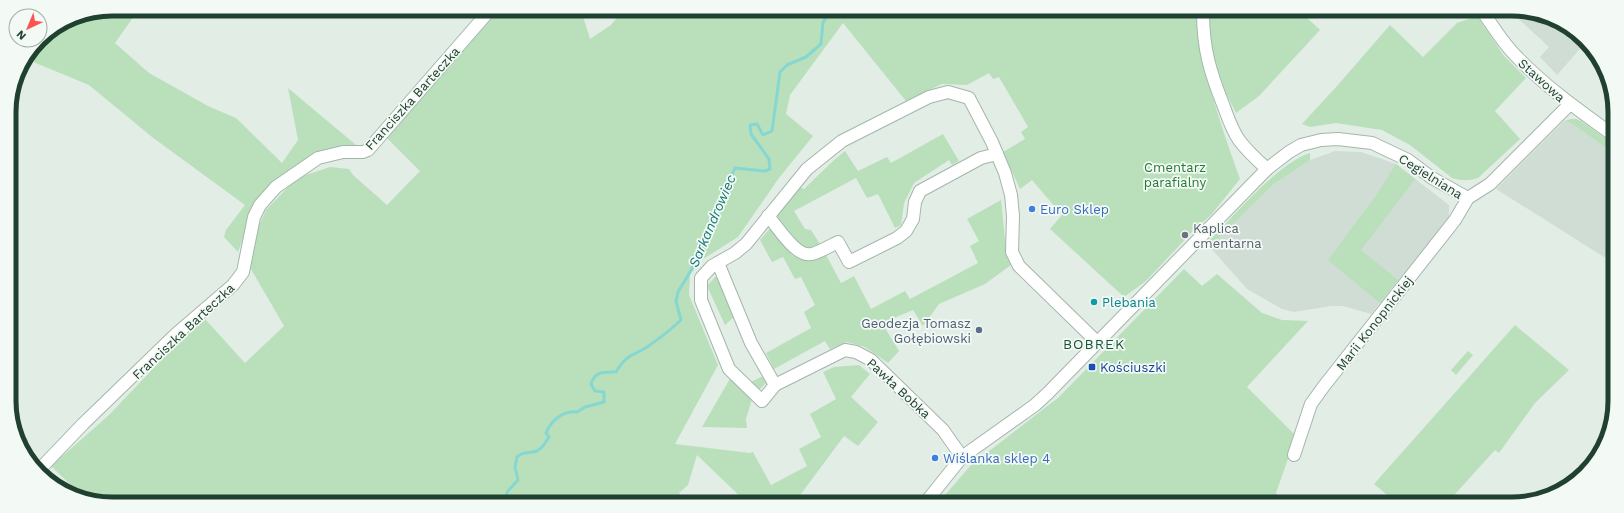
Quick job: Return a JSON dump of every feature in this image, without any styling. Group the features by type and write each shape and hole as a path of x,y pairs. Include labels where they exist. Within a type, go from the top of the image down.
{"street":[{"name":"Franciszka Barteczka","path":"42,467 83,424 176,334 233,284 243,272 254,217 260,206 276,187 318,158 343,152 363,152 368,150 485,16"},
{"path":"1204,16 1203,31 1208,66 1234,131 1239,140 1267,169"},
{"name":"Stawowa","path":"1485,16 1517,57 1543,82 1608,131"},
{"path":"775,385 751,343 718,262 735,253 746,244 807,169 842,141 929,97 948,92 969,98 997,154 1011,195 1013,216 1012,252 1018,266 1097,342"},
{"name":"Cegielniana","path":"930,497 962,457 1035,405 1267,169 1289,152 1301,145 1338,138 1372,143 1408,160 1432,178 1468,198 1490,184 1570,104"},
{"path":"768,216 796,250 802,254 811,254 838,242 849,262 897,238 906,231 913,219 915,202 920,191 981,158 997,154"},
{"name":"Marii Konopnickiej","path":"1294,455 1311,404 1455,220 1468,198"},
{"name":"Pawła Bobka","path":"718,262 701,278 701,300 729,369 762,401 775,385 845,350 856,352 871,360 926,412 943,430 962,457"}],"shaded area":[{"path":"1516,16 1537,19 1549,23 1570,36 1582,47 1557,75 1540,57 1549,47"},
{"path":"1564,121 1571,123 1608,149 1608,259 1496,189"},
{"path":"1335,151 1361,152 1396,164 1449,205 1449,218 1371,314 1343,306 1331,306 1294,312 1282,309 1247,289 1210,247 1274,184 1310,160"}],"green space":[{"path":"134,16 115,43 149,73 208,106 236,118 282,163 298,140 288,88 362,150 311,164 254,206 238,252 224,237 226,230 245,205 152,137 89,85 31,61 41,48 48,48 48,41 64,29 81,21 100,17"},
{"name":"Cmentarz parafialny","path":"494,16 583,16 590,39 611,25 618,16 1197,16 1203,56 1213,97 1240,179 1211,215 1192,232 1146,281 1124,297 1050,229 1062,215 1032,180 1020,189 1003,152 1025,139 1021,132 1028,127 999,77 993,79 989,73 967,85 942,84 906,101 843,23 790,95 786,114 813,136 779,178 738,237 700,261 690,275 689,295 718,365 675,444 750,453 753,452 771,485 807,466 799,449 821,437 810,414 836,399 823,372 834,367 859,365 870,374 851,397 878,422 858,446 844,436 799,497 741,497 697,455 688,485 679,493 683,497 112,497 87,494 76,490 50,465 109,415 166,355 205,319 245,363 284,326 248,264 256,232 266,210 292,183 303,176 330,167 349,169 353,175 387,205 420,171 386,137"},
{"path":"1209,16 1305,16 1320,30 1259,96 1236,113 1216,74"},
{"path":"1477,16 1504,56 1526,78 1495,111 1520,139 1478,178 1472,180 1459,180 1452,178 1410,145 1382,130 1336,123 1310,127 1302,124 1390,25 1423,57 1457,23"},
{"path":"1576,119 1581,121 1608,140 1608,149 1571,123 1564,121"},
{"path":"943,134 959,161 952,165 949,160 914,183 904,203 901,225 895,228 878,194 867,198 856,178 794,211 805,229 811,230 820,244 808,251 800,250 778,220 778,214 798,186 804,189 845,151 858,171 887,157 891,163"},
{"path":"1310,153 1310,160 1274,184 1210,247 1207,243 1256,192 1284,167 1298,158"},
{"path":"1396,164 1415,179 1361,250 1398,280 1380,303 1328,260 1375,197"},
{"path":"1001,200 1007,258 1011,265 985,284 939,304 923,326 913,310 882,323 899,351 888,363 865,347 847,342 830,349 825,341 774,369 766,353 811,328 804,312 815,305 801,277 795,279 783,257 772,262 760,240 771,227 792,255 807,261 825,253 841,283 854,276 871,309 905,291 910,299 978,263 970,246 979,241 967,219"},
{"path":"1184,269 1202,286 1217,274 1262,313 1282,320 1308,321 1247,387 1296,436 1276,493 1278,497 943,497 971,465 1059,397"},
{"path":"720,276 734,317 725,325 707,286 715,277"},
{"path":"1515,325 1569,370 1535,403 1499,453 1495,450 1452,497 1390,497 1374,484"},
{"path":"1468,351 1473,355 1456,375 1451,370"},
{"path":"765,375 768,381 758,391 749,383"},
{"path":"731,377 752,399 746,419 747,428 702,427"}],"waterway":[{"name":"Sarkandrowiec","path":"506,497 507,492 518,480 515,467 517,457 523,453 536,451 541,448 549,437 546,433 548,429 558,417 604,402 604,392 595,391 591,384 595,377 604,372 616,372 626,359 651,344 681,320 676,301 678,292 702,252 709,225 735,168 765,171 770,169 769,159 751,134 750,125 757,124 763,135 772,131 780,72 787,65 806,57 821,44 823,22 827,16"}],"place":[{"name":"Euro Sklep","path":"1032,209"},
{"name":"Kaplica cmentarna","path":"1185,235"},
{"name":"Plebania","path":"1094,302"},
{"name":"Geodezja Tomasz Gołębiowski","path":"979,330"},
{"name":"Kościuszki","path":"1092,367"},
{"name":"Wiślanka sklep 4","path":"935,458"}],"district":[{"name":"BOBREK","path":"1094,344"}]}
